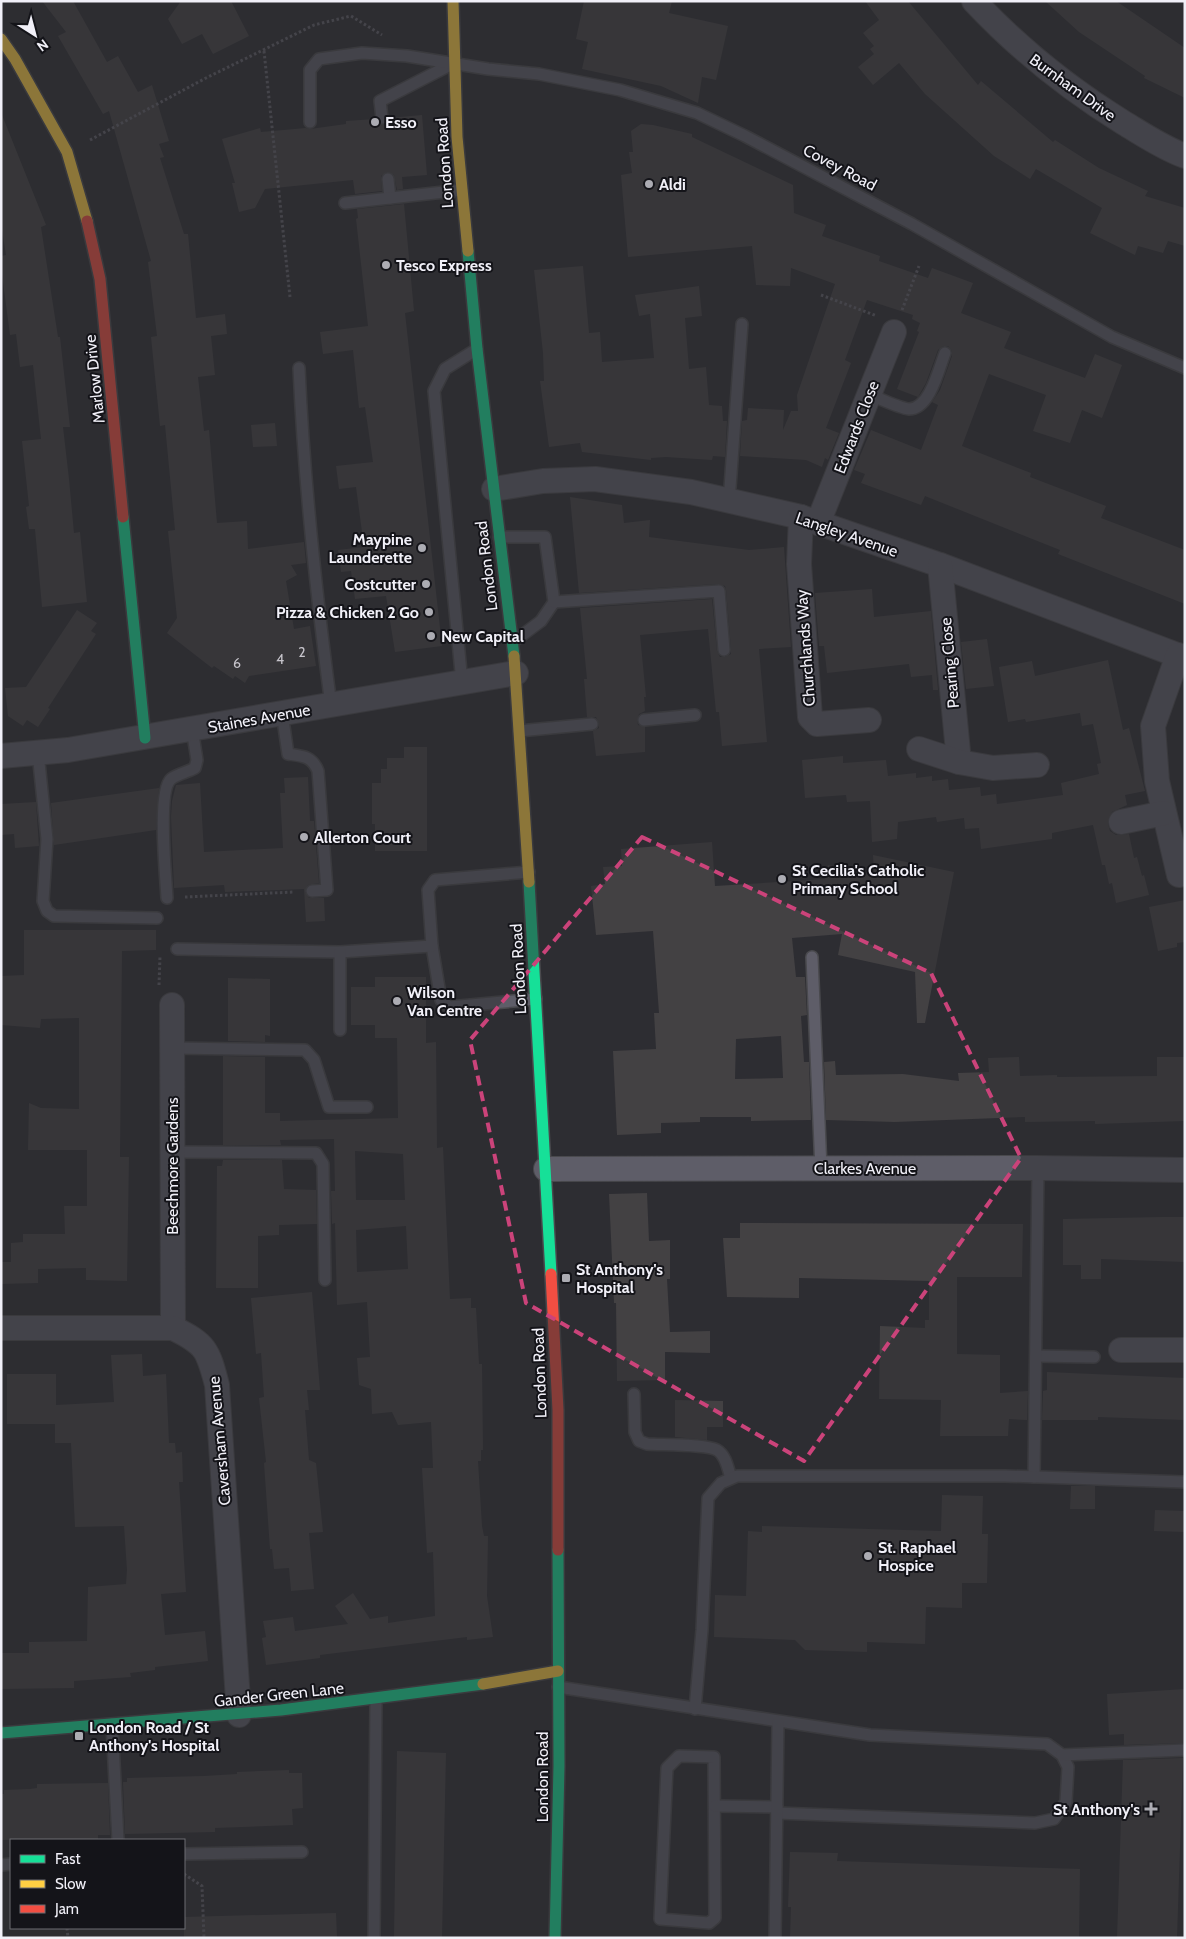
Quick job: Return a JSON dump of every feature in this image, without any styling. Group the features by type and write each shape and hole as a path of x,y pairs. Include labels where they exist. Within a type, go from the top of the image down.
{"main road":[{"name":"London Road","path":"453,1 454,63 462,190 498,537 516,673 546,1170 558,1410 559,1766 556,1938"},
{"name":"Marlow Drive","path":"1,39 15,59 67,152 81,196 100,279 145,738"},
{"name":"Gander Green Lane","path":"1,1733 239,1715 376,1700 485,1685 558,1671"}],"street":[{"name":"Burnham Drive","path":"974,1 1027,54 1061,82 1142,134 1185,156"},
{"name":"Edwards Close","path":"809,520 868,394 894,332"},
{"name":"Langley Avenue","path":"494,489 543,481 595,479 641,484 729,501 809,520 940,565 1181,656"},
{"name":"Churchlands Way","path":"809,520 799,564 810,717 816,724 869,720"},
{"name":"Pearing Close","path":"940,565 959,762"},
{"path":"1179,875 1157,781 1153,726 1181,656"},
{"name":"Staines Avenue","path":"1,756 38,753 145,738 516,673"},
{"path":"919,749 959,762 993,768 1037,765"},
{"path":"1121,822 1164,813"},
{"name":"Beechmore Gardens","path":"172,1005 173,1328"},
{"name":"Clarkes Avenue","path":"546,1170 1038,1168 1185,1170"},
{"name":"Caversham Avenue","path":"1,1328 173,1328 195,1338 209,1354 217,1385 239,1715"},
{"path":"1121,1350 1185,1350"}],"lane":[{"name":"Covey Road","path":"310,122 310,70 319,60 362,53 407,56 539,74 611,89 697,114 746,136 912,224 1112,338 1185,368"},
{"path":"382,118 380,101 454,63"},
{"path":"388,179 390,198"},
{"path":"345,203 462,190"},
{"path":"729,501 742,324"},
{"path":"462,683 434,391 445,369 477,349"},
{"path":"868,394 910,409 920,405 928,398 946,353"},
{"path":"298,368 316,596 331,705"},
{"path":"498,537 545,537 554,602 541,621 511,644"},
{"path":"554,602 719,591 724,650"},
{"path":"282,714 288,754 305,756 314,762 318,771 327,890 312,891"},
{"path":"644,720 695,715"},
{"path":"519,731 592,724"},
{"path":"167,898 163,811 165,788 171,779 196,768 197,760 192,730"},
{"path":"38,753 47,839 43,901 47,911 54,916 157,918"},
{"path":"529,872 434,880 428,890 432,946 441,1000 449,1007 536,1000"},
{"path":"177,949 340,952 432,946"},
{"path":"340,952 340,1030"},
{"path":"812,958 821,1169"},
{"path":"172,1048 305,1050 314,1060 329,1107 367,1107"},
{"path":"172,1152 316,1153 323,1164 325,1280"},
{"path":"1034,1477 1038,1168"},
{"path":"1036,1356 1094,1357"},
{"path":"634,1394 635,1432 639,1441 647,1444 718,1450 724,1458 731,1478"},
{"path":"695,1709 702,1630 708,1498 721,1483 731,1478 766,1476 1034,1477 1185,1482"},
{"path":"558,1687 870,1735 1047,1744 1062,1755 1068,1766 1066,1802 1054,1819 1035,1823 714,1806"},
{"path":"374,1938 376,1700"},
{"path":"774,1938 778,1722"},
{"path":"112,1724 118,1839"},
{"path":"1062,1755 1185,1750"},
{"path":"679,1756 714,1757 714,1806 715,1918 709,1923 660,1920 667,1768 679,1756"},
{"path":"185,1854 302,1852"}],"path":[{"path":"67,152 206,78 314,25 351,16 386,37"},
{"path":"264,51 290,297"},
{"path":"821,295 878,316 894,332 919,266"},
{"path":"167,898 312,891"},
{"path":"157,918 160,928 159,992 172,1005"},
{"path":"185,1874 202,1886 204,1938"}],"highlighted area":[{"path":"642,837 931,973 1021,1158 804,1461 526,1303 470,1040"}],"building":[{"path":"42,1 73,1 107,62 118,56 138,92 152,85 169,141 159,144 164,157 160,158 184,234 188,234 196,318 225,314 227,334 211,336 215,375 198,377 204,431 209,430 217,523 247,521 248,549 304,542 306,563 291,565 297,575 286,581 294,629 310,626 316,666 249,676 245,683 235,676 233,679 214,666 212,668 167,633 177,618 168,531 175,530 165,425 160,426 151,337 157,336 148,262 151,261 109,111 103,114 58,36 66,32"},
{"path":"181,1 231,1 249,36 213,54 202,34 182,44 168,19"},
{"path":"584,1 672,1 669,13 728,26 716,80 702,77 698,103 661,86 582,69 588,42 576,39"},
{"path":"865,1 908,1 978,85 981,81 1053,142 1055,140 1099,168 1148,191 1145,196 1185,208 1185,246 1168,241 1163,253 1138,246 1135,255 1090,233 1102,208 1036,169 1030,179 994,156 925,94 899,63 873,85 858,67 874,54 870,49 874,46 863,33 879,20"},
{"path":"1045,1 1116,1 1185,48 1185,98 1144,78 1145,76 1079,32"},
{"path":"2,115 46,225 41,227 58,337 60,337 70,427 63,427 74,533 80,532 87,602 42,607 35,529 29,529 26,507 29,506 22,441 41,439 33,365 20,367 16,334 10,335 1,267 1,256 6,255 1,224"},
{"path":"422,115 427,175 402,177 403,189 397,190 394,175 387,172 381,176 382,191 355,194 353,180 265,189 255,208 239,212 232,183 235,183 222,139 260,128 261,132 310,129 346,124 346,121 375,119 376,123 382,125 387,124 389,118"},
{"path":"641,124 692,134 692,137 793,185 794,213 826,225 822,236 880,256 879,261 928,278 932,268 973,283 961,313 1011,332 1004,348 1085,378 1095,354 1122,365 1102,418 1082,410 1070,443 1033,431 1046,395 989,374 962,446 1031,473 1030,477 1106,506 1101,518 1185,550 1185,604 1058,554 1060,550 925,496 921,505 861,483 865,474 854,470 871,430 921,450 938,405 932,402 940,390 952,356 952,351 948,346 943,346 938,350 926,383 918,397 897,389 919,332 917,331 920,323 912,319 913,315 867,300 845,360 851,363 826,428 839,433 828,460 825,458 822,467 806,460 740,456 742,421 747,420 748,408 784,410 783,430 791,411 798,411 797,395 835,284 791,268 790,286 756,285 752,246 628,257 621,175 632,173 629,152 633,152 631,131"},
{"path":"404,204 414,311 405,313 442,646 395,652 386,596 355,599 351,571 341,572 338,550 364,547 356,487 339,489 336,466 373,462 365,407 359,408 353,350 323,354 320,332 368,326 356,219 358,218 357,209"},
{"path":"583,266 589,333 600,332 602,362 654,358 650,314 639,316 635,295 699,286 702,316 685,318 689,369 706,367 709,405 722,406 723,421 727,421 725,457 713,456 712,460 666,457 651,458 651,460 582,452 580,443 549,447 540,381 544,381 543,353 534,270"},
{"path":"275,423 277,446 253,447 251,425"},
{"path":"570,497 622,505 624,523 650,520 649,537 749,550 784,547 791,647 759,649 767,742 722,746 719,712 716,712 708,629 640,635 646,697 644,697 645,711 639,714 637,720 638,725 645,727 645,752 596,756 593,731 599,728 599,723 596,717 587,717 584,679 587,679 580,608 712,599 717,651 720,657 725,657 731,654 726,590 725,586 718,584 579,593"},
{"path":"872,589 874,617 931,611 938,690 933,690 932,675 911,677 909,664 827,673 824,646 819,646 815,593"},
{"path":"77,610 97,623 91,631 96,634 48,708 50,709 38,727 27,720 23,726 8,716 5,688 26,687"},
{"path":"987,639 994,686 966,689 961,642"},
{"path":"1108,660 1123,730 1129,728 1145,791 1125,795 1127,805 1112,812 1108,824 1110,831 1116,835 1129,834 1134,858 1137,857 1149,895 1116,903 1112,883 1109,884 1105,865 1102,865 1093,825 1052,833 1052,839 981,849 979,828 965,829 964,818 937,822 936,817 898,822 897,839 872,842 870,801 847,802 846,795 805,798 802,760 843,756 843,763 886,760 888,776 916,773 916,778 932,776 932,781 948,779 949,790 980,787 981,796 996,794 997,804 1063,795 1061,783 1099,774 1097,764 1101,763 1093,724 1082,726 1080,713 1026,722 1025,719 1008,722 999,667 1032,661 1035,676"},
{"path":"404,747 427,747 427,851 375,851 375,824 372,824 372,783 381,783 381,769 387,769 387,758 404,758"},
{"name":"Allerton Court","path":"308,777 310,821 314,821 319,883 308,885 305,892 309,898 324,898 325,921 306,922 304,889 225,892 224,885 174,888 171,817 176,785 200,783 204,852 283,848 280,793 285,793 284,778"},
{"path":"159,788 156,830 54,845 51,803"},
{"path":"36,802 39,846 15,848 14,834 1,835 1,804"},
{"path":"712,842 715,886 825,879 828,865 874,874 873,855 954,872 925,1023 917,1023 915,972 838,955 842,934 792,938 796,977 805,977 807,1015 801,1016 804,1062 809,1062 811,1120 751,1121 751,1117 700,1117 700,1122 661,1123 661,1133 617,1135 613,1051 656,1049 654,1013 659,1013 653,931 596,935 591,886 605,884 603,867 622,866 621,849","holes":["781,1036 783,1078 735,1079 736,1039"]},
{"path":"1185,900 1185,942 1177,943 1177,947 1158,951 1149,907"},
{"path":"24,930 156,930 156,950 122,951 120,1157 129,1157 127,1281 86,1280 86,1268 38,1269 38,1283 1,1284 1,1262 11,1262 11,1243 23,1242 23,1234 65,1234 64,1206 87,1206 87,1150 28,1150 29,1103 41,1108 79,1109 79,1018 41,1019 40,1028 1,1025 1,976 24,975"},
{"path":"375,977 426,977 426,1043 436,1042 437,1148 443,1147 450,1299 471,1298 471,1308 476,1308 479,1364 482,1364 483,1450 481,1450 481,1461 478,1461 482,1526 484,1536 488,1536 487,1596 493,1637 467,1640 467,1637 320,1655 320,1658 266,1665 262,1638 266,1637 263,1621 293,1617 295,1631 348,1624 335,1606 353,1593 370,1619 388,1616 388,1623 435,1616 433,1552 427,1553 422,1468 433,1468 431,1422 398,1425 392,1412 372,1414 371,1389 359,1385 357,1358 370,1357 367,1302 337,1305 335,1223 332,1224 331,1191 335,1191 334,1139 280,1140 281,1145 223,1145 223,1056 265,1057 265,1113 280,1113 280,1121 398,1118 397,1038 375,1038 375,1025 351,1025 351,987 375,987","holes":["355,1151 403,1154 405,1200 356,1200","406,1226 408,1269 357,1272 356,1230"]},
{"path":"228,978 270,979 270,1036 265,1035 265,1042 228,1041"},
{"path":"1019,1057 1020,1076 1057,1075 1057,1077 1157,1076 1157,1057 1185,1057 1185,1121 1095,1124 1095,1121 1025,1122 1025,1117 895,1122 826,1120 824,1062 835,1061 836,1075 903,1074 959,1081 958,1073 989,1072 988,1058"},
{"path":"223,1160 282,1160 284,1189 316,1190 317,1224 279,1225 279,1235 258,1236 258,1288 216,1288 217,1166 222,1166"},
{"path":"647,1193 649,1241 670,1240 670,1279 667,1279 670,1332 710,1331 710,1353 665,1352 665,1380 617,1381 616,1303 614,1303 609,1194"},
{"path":"1185,1217 1185,1262 1101,1259 1101,1279 1081,1279 1081,1265 1063,1265 1063,1219"},
{"path":"740,1223 1023,1224 1022,1277 957,1277 957,1354 1000,1355 1000,1393 1028,1391 1027,1420 1009,1419 1008,1436 940,1436 941,1400 879,1399 880,1326 925,1328 925,1320 929,1320 929,1281 799,1278 799,1298 727,1297 723,1238 740,1238"},
{"path":"312,1292 320,1390 307,1390 309,1410 305,1410 309,1460 316,1463 323,1532 309,1533 314,1589 291,1591 289,1568 274,1569 272,1549 270,1549 264,1463 266,1462 259,1398 264,1397 261,1353 256,1354 251,1298"},
{"path":"142,1354 143,1376 166,1374 169,1443 175,1443 176,1453 182,1452 183,1482 179,1482 186,1592 161,1594 165,1635 205,1631 208,1661 155,1667 155,1670 130,1673 131,1677 74,1681 74,1688 1,1689 1,1653 29,1653 29,1642 87,1641 88,1587 126,1584 127,1570 124,1526 75,1527 71,1443 55,1443 55,1424 7,1424 7,1374 56,1374 56,1405 114,1402 111,1355"},
{"path":"1047,1372 1185,1378 1185,1420 1098,1417 1098,1420 1042,1420 1043,1391 1047,1390"},
{"path":"675,1400 723,1401 723,1427 707,1427 707,1440 675,1437"},
{"path":"1071,1486 1095,1486 1095,1509 1070,1509"},
{"name":"St. Raphael Hospice","path":"942,1495 983,1496 982,1534 988,1534 987,1583 962,1583 962,1608 926,1607 925,1644 867,1642 867,1652 805,1650 795,1640 714,1637 715,1595 746,1596 748,1531 762,1532 762,1526 941,1531"},
{"path":"1155,1510 1185,1511 1185,1532 1154,1531"},
{"path":"1185,1689 1184,1743 1124,1745 1124,1734 1109,1735 1107,1694"},
{"path":"397,1751 446,1753 442,1938 394,1938"},
{"path":"1183,1758 1177,1938 1117,1938 1123,1760"},
{"path":"289,1770 289,1773 302,1773 303,1808 292,1809 293,1825 215,1828 215,1832 125,1834 123,1782 127,1782 127,1778 204,1776 237,1774 237,1772"},
{"path":"108,1783 110,1835 98,1835 98,1839 2,1840 1,1794 4,1794 4,1790 37,1788 37,1784"},
{"name":"St Anthony's","path":"790,1852 838,1853 837,1861 1080,1869 1079,1938 790,1938 791,1907 788,1907"},
{"path":"336,1913 337,1938 184,1938 185,1917"}],"traffic: fast":[{"path":"468,251 477,349 514,656"},
{"path":"123,517 145,738"},
{"path":"529,882 551,1274"},
{"path":"555,1938 559,1766 558,1550"},
{"path":"1,1733 281,1710 483,1684"}],"traffic: slow":[{"path":"453,1 457,137 468,251"},
{"path":"1,39 15,59 67,152 87,221"},
{"path":"514,656 529,882"},
{"path":"483,1684 558,1671"}],"traffic: jam":[{"path":"87,221 100,279 123,517"},
{"path":"551,1274 558,1410 558,1550"}],"place":[{"name":"Esso","path":"375,122"},
{"name":"Aldi","path":"649,184"},
{"name":"Tesco Express","path":"386,265"},
{"name":"Maypine Launderette","path":"422,548"},
{"name":"Costcutter","path":"426,584"},
{"name":"Pizza & Chicken 2 Go","path":"429,612"},
{"name":"New Capital","path":"431,636"},
{"name":"Allerton Court","path":"304,837"},
{"name":"St Cecilia's Catholic Primary School","path":"782,879"},
{"name":"Wilson Van Centre","path":"397,1001"},
{"name":"St Anthony's Hospital","path":"566,1278"},
{"name":"St. Raphael Hospice","path":"868,1556"},
{"name":"London Road / St Anthony's Hospital","path":"79,1736"},
{"name":"St Anthony's","path":"1151,1809"}]}
